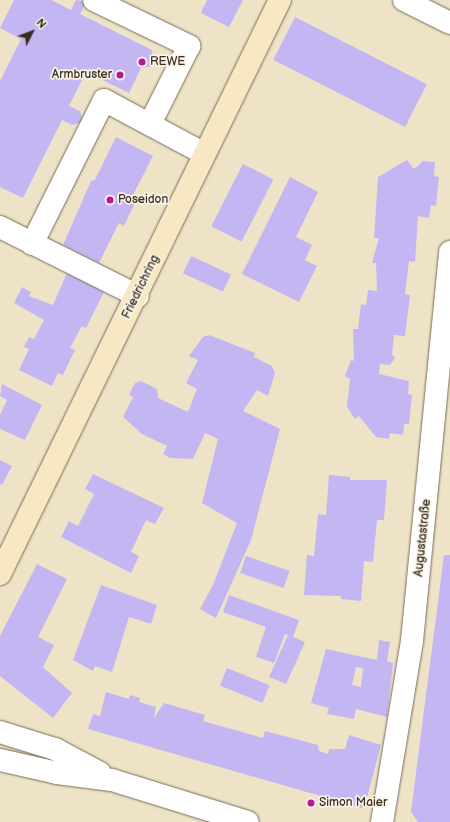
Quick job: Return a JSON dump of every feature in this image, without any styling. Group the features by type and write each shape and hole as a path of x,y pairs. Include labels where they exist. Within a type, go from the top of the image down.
{"main road":[{"name":"Friedrichring","path":"0,574 63,441 138,296 203,153 280,0"}],"street":[{"path":"94,0 189,46 150,124"},
{"path":"404,0 450,22"},
{"path":"32,244 104,100 203,153"},
{"path":"0,227 138,296"},
{"name":"Augustastraße","path":"382,822 412,641 450,252"},
{"path":"0,732 55,749 112,780"},
{"path":"0,760 57,773 112,780 248,822"}],"building":[{"path":"14,0 51,0 71,10 76,0 86,2 80,14 152,50 154,66 141,68 129,93 86,72 69,106 80,111 83,122 72,125 62,120 23,198 0,187 0,81 21,39 0,28"},
{"path":"207,0 243,0 229,27 201,13"},
{"path":"295,17 427,84 405,127 273,60"},
{"name":"Poseidon","path":"116,137 153,156 133,195 138,197 124,226 119,223 99,263 63,245 91,181 95,180"},
{"path":"407,160 414,169 423,161 435,162 434,176 439,177 436,206 431,205 429,218 418,216 415,262 409,261 405,294 410,295 405,336 394,335 392,354 395,358 390,365 380,364 379,374 409,381 408,394 412,395 409,424 404,424 403,435 390,433 389,439 376,437 359,416 355,419 347,407 350,379 345,376 351,360 354,361 353,329 358,329 361,304 366,305 368,290 377,291 376,263 372,263 379,238 374,238 378,177"},
{"path":"243,164 273,179 242,242 211,226"},
{"path":"290,177 318,192 296,237 312,245 305,260 317,266 299,302 242,274"},
{"path":"191,256 231,275 223,292 183,273"},
{"path":"67,273 104,292 86,328 82,326 70,348 75,350 63,375 58,373 52,386 19,370 29,349 24,347 29,337 34,339 44,320 14,303 22,287 31,292 29,296 53,305"},
{"path":"209,335 255,353 254,357 272,366 275,373 268,396 257,390 243,411 280,429 251,540 216,618 200,609 213,585 237,523 202,503 218,439 205,433 193,459 170,458 163,454 167,446 142,434 123,417 133,397 129,395 135,383 141,381 157,389 158,398 188,412 197,389 186,383 198,360 189,356 203,337"},
{"path":"2,384 42,405 25,440 0,429 0,415 7,400 0,396"},
{"path":"0,460 12,466 2,485 0,484"},
{"path":"93,474 164,508 155,524 146,520 131,552 139,556 131,573 61,537 69,521 78,526 94,494 85,489"},
{"path":"329,475 350,477 350,480 387,480 384,520 377,520 373,562 364,561 361,601 341,599 341,596 304,595 307,555 314,556 318,514 326,515"},
{"path":"444,555 450,555 450,822 418,822 411,812"},
{"path":"246,556 289,571 284,588 240,573"},
{"path":"37,564 67,579 38,637 54,645 43,667 72,693 53,718 0,676 0,636"},
{"path":"101,585 157,605 151,624 129,617 112,672 95,666 93,671 73,660"},
{"path":"229,595 299,620 293,637 305,642 286,684 269,677 288,635 285,634 274,663 256,657 266,627 223,612"},
{"path":"379,640 390,642 387,661 393,663 387,717 356,709 354,719 327,714 329,708 311,703 326,649 377,660","holes":["356,667 363,668 361,687 352,685"]},
{"path":"227,668 270,685 263,703 220,686"},
{"path":"106,692 129,699 130,695 140,698 139,702 156,707 154,718 164,703 205,715 203,721 263,738 265,731 318,745 319,751 328,754 329,749 345,749 349,735 381,745 365,805 362,808 88,729 93,714 100,716"}],"place":[{"name":"REWE","path":"142,62"},
{"name":"Armbruster","path":"120,75"},
{"name":"Poseidon","path":"110,200"},
{"name":"Simon Maier","path":"311,803"}]}
